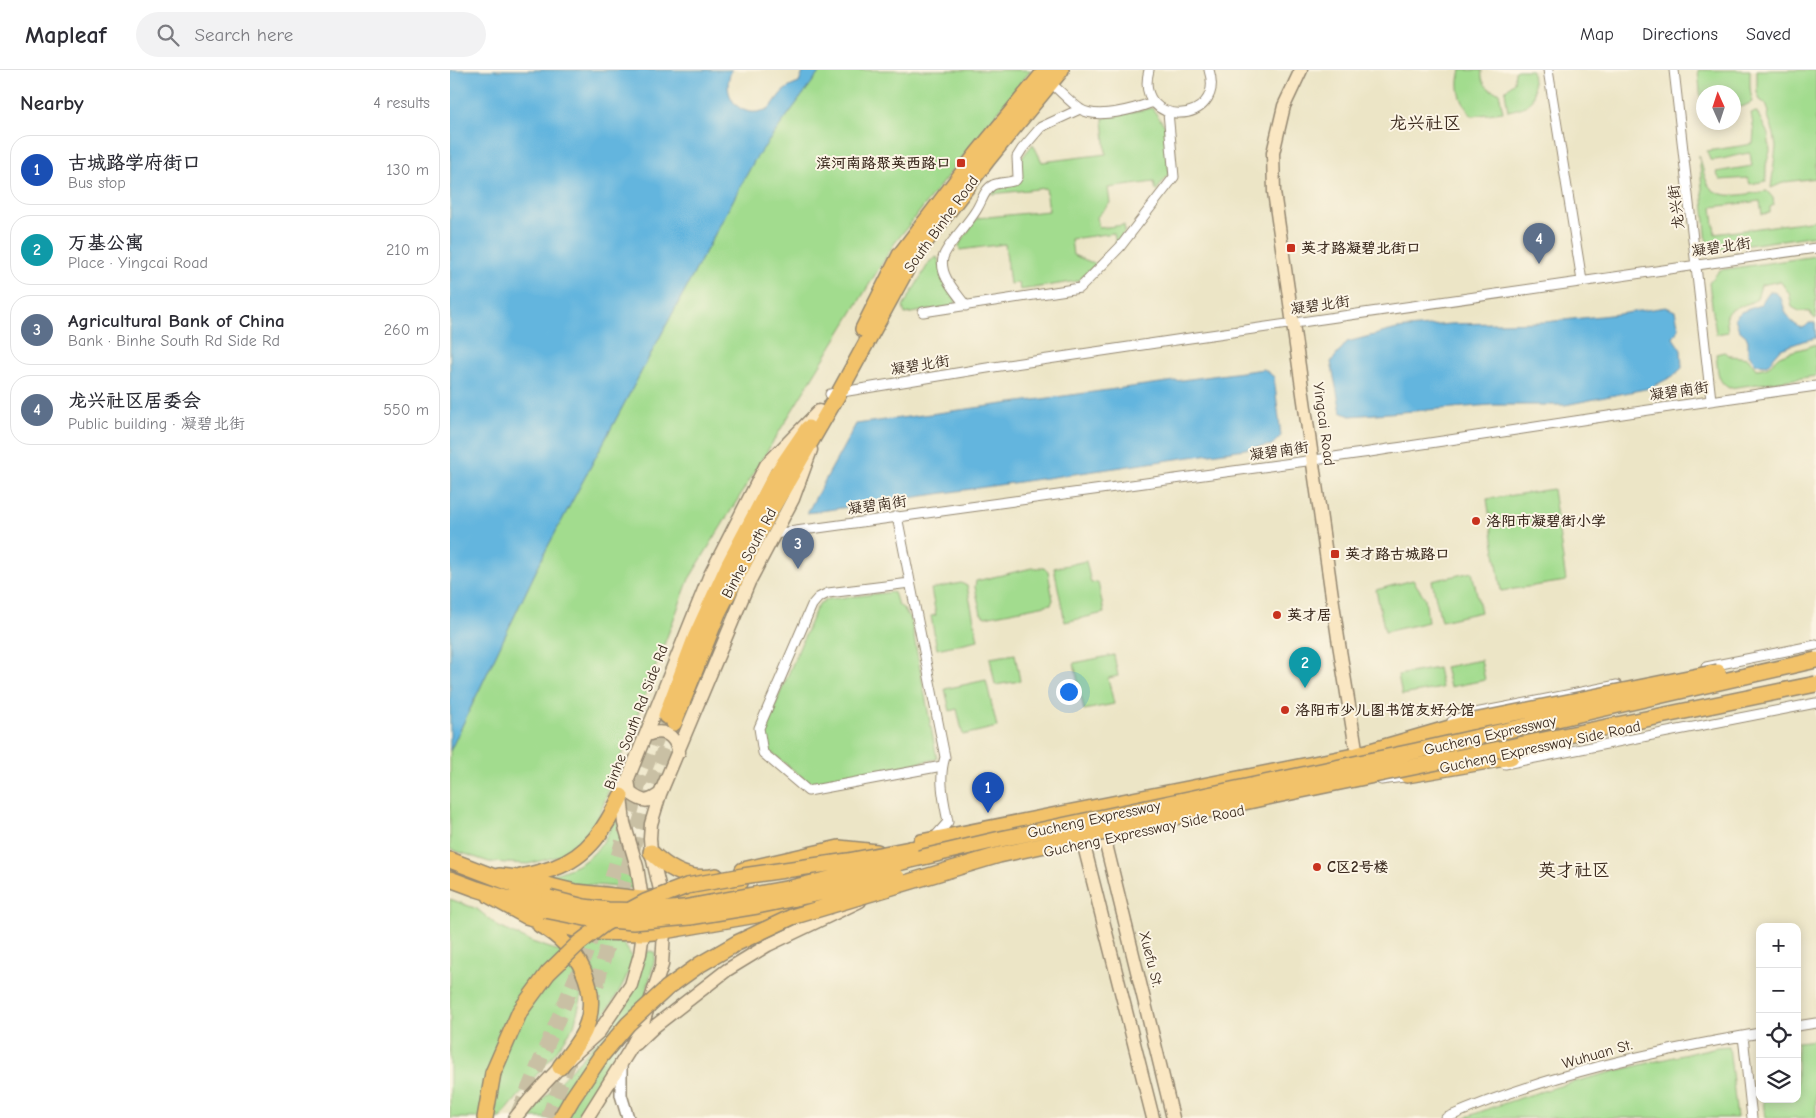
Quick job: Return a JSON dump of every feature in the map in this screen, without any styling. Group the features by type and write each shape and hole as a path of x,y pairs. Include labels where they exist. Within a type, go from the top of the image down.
{"main road":[{"name":"South Binhe Road","path":"835,392 900,255 977,154 1048,76 1060,70"},
{"name":"Yingcai Road","path":"1295,70 1280,100 1268,148 1268,188 1338,638 1353,756 1370,782"},
{"name":"Yingcai Road","path":"1290,323 1274,192 1273,153 1284,106 1301,70"},
{"name":"Binhe South Rd","path":"670,720 696,636 728,566 776,475 821,415 835,392"},
{"path":"629,1051 642,1026 662,965 664,931 662,898 651,852 650,838 660,794 749,582 793,499 821,415"},
{"name":"Binhe South Rd Side Rd","path":"515,1118 560,1067 599,1032 631,985 640,954 643,933 642,899 636,867 624,823 621,796 709,576 766,465 821,415"},
{"path":"1353,756 1474,721 1751,666 1816,658"},
{"name":"Gucheng Expressway Side Road","path":"484,873 518,878 575,892 642,899 662,898 745,882 932,840 1353,756 1816,658"},
{"name":"Gucheng Expressway","path":"485,1118 494,1073 520,1011 548,973 579,943 604,924 645,902 687,886 848,861 910,849 996,840 1416,751 1816,658"},
{"name":"Gucheng Expressway","path":"561,1118 601,1056 628,1024 668,988 699,965 737,944 792,918 999,856 1272,796 1816,684"},
{"path":"1370,782 1511,757 1816,689"},
{"name":"Gucheng Expressway Side Road","path":"476,889 526,916 586,932 643,933 664,931 756,915 783,907 892,886 1370,782 1816,689"},
{"path":"645,736 654,732 666,733 676,741 679,752"},
{"path":"628,780 630,793 640,800 650,801 660,794"},
{"path":"518,878 556,868 576,857 594,842 606,825 621,796"},
{"name":"Xuefu St.","path":"1097,807 1173,1118"},
{"path":"1074,811 1153,1118"},
{"path":"450,879 476,889 547,904 584,906 608,910 650,911 683,908 791,888 996,840"},
{"path":"651,852 662,863 687,876 712,877 839,848 877,852"},
{"path":"450,860 484,873 547,904 585,918 632,922 690,917 757,906 999,856"},
{"path":"587,1118 629,1051 655,1026 727,970 768,945 892,886"},
{"path":"526,916 550,930 566,943 585,972 590,988 590,1015 584,1032 560,1067"}],"street":[{"path":"1148,70 1146,79 1147,91 1153,102 1162,110 1174,114 1186,114 1197,109 1206,101 1211,90 1212,78 1210,70"},
{"path":"1548,70 1582,281"},
{"name":"龙兴街","path":"1674,70 1711,400"},
{"path":"1048,76 1080,109 1090,114 1102,114 1153,102"},
{"path":"966,306 948,281 944,270 943,258 948,249 970,220 987,191 993,185 1016,180 1018,177 1017,157 1041,128 1080,109"},
{"path":"922,312 1080,288 1120,247 1174,177 1168,112"},
{"name":"凝碧北街","path":"835,392 1290,323 1816,248"},
{"name":"凝碧南街","path":"774,534 1311,460 1816,386"},
{"path":"897,516 945,758 942,766 942,790 948,822 932,840"},
{"path":"910,583 828,593 818,598 812,605 759,728 763,753 808,791 942,766"},
{"path":"1353,756 1470,714 1816,645"},
{"path":"1370,782 1512,763 1816,703"},
{"path":"1801,1025 1816,1023"},
{"name":"Wuhuan St.","path":"1446,1118 1485,1101 1625,1059 1756,1034"},
{"path":"1743,1036 1752,1118"},
{"path":"620,1063 622,1095 628,1118"}],"green space":[{"path":"821,70 1031,70 894,244 689,579 594,829 568,854 528,864 489,862 450,849 450,751 546,550 754,161"},
{"path":"1461,70 1482,70 1482,78 1485,85 1491,90 1499,92 1503,112 1472,116 1460,94"},
{"path":"1517,70 1532,70 1532,98 1530,103 1525,106 1508,111 1505,91 1514,82"},
{"path":"1698,70 1750,70 1752,102 1741,107 1741,85 1699,85"},
{"path":"1757,70 1816,70 1816,178 1785,182 1771,188 1776,147 1768,117 1769,112 1766,104 1760,100 1757,92"},
{"path":"1152,108 1165,126 1169,174 1156,191 1154,182 1108,188 1110,203 1097,217 1099,228 1124,225 1125,231 1116,244 1114,233 1071,239 1073,255 1096,264 1078,281 1020,290 1019,283 1010,284 1005,244 960,250 959,245 977,218 1049,211 1046,188 992,194 994,188 1018,183 1020,160 1033,144 1042,162 1106,154 1103,118"},
{"path":"1757,112 1768,134 1770,151 1766,165 1766,181 1750,184 1748,178 1720,180 1716,172 1752,166 1750,153 1710,160 1707,151 1753,144 1754,131 1751,113"},
{"path":"1699,155 1707,183 1714,191 1728,195 1744,195 1767,191 1773,198 1774,205 1770,207 1770,213 1762,214 1760,201 1712,207 1715,234 1816,220 1816,235 1716,250 1707,245"},
{"path":"1816,256 1816,319 1810,312 1799,311 1792,307 1789,293 1780,281 1761,285 1757,299 1726,314 1728,332 1716,334 1709,283 1720,270"},
{"path":"937,257 956,302 953,306 905,314 903,307 930,261"},
{"path":"1816,344 1816,376 1729,388 1720,378 1716,354 1724,352 1731,356 1748,358 1756,369 1767,367 1782,355"},
{"path":"1553,489 1566,581 1501,591 1487,499"},
{"path":"1086,561 1091,583 1098,582 1104,613 1065,622 1054,568"},
{"path":"1032,568 1044,568 1048,572 1053,600 1051,604 985,617 981,614 975,587 976,581"},
{"path":"1472,572 1481,612 1441,621 1432,581"},
{"path":"1413,580 1425,598 1428,622 1385,632 1376,590"},
{"path":"961,583 967,586 978,640 937,649 931,616 936,615 931,589"},
{"path":"894,592 898,605 903,608 911,621 937,759 811,784 768,750 765,729 816,609 820,603 829,599"},
{"path":"1015,654 1020,681 995,685 990,658"},
{"path":"1114,655 1118,676 1108,678 1114,704 1084,710 1074,663"},
{"path":"1481,660 1485,680 1450,687 1445,667"},
{"path":"1438,668 1442,688 1402,695 1398,675"},
{"path":"986,680 997,727 963,735 957,709 950,711 945,689"},
{"path":"617,813 619,832 634,888 564,883 543,876 569,869 591,856 605,839"},
{"path":"450,899 477,909 499,927 532,942 562,952 580,981 581,999 574,1026 556,1052 500,1118 450,1118"},
{"path":"572,939 614,940 624,944 633,958 625,981 607,1011 585,1039 597,1002 595,976 591,963"},
{"path":"651,951 655,953 655,958 644,1002 576,1118 525,1118 583,1057 612,1023 646,952"},
{"path":"1816,1040 1816,1118 1765,1118 1763,1103 1801,1103 1801,1042"},
{"path":"1729,1046 1737,1118 1464,1118 1526,1096 1589,1078 1717,1047"}],"water":[{"path":"450,70 732,70 728,87 733,101 745,111 753,112 762,111 770,107 783,91 799,83 804,70 821,70 754,161 546,550 450,751"},
{"path":"1769,292 1779,296 1787,315 1796,325 1801,328 1809,323 1815,323 1816,338 1781,349 1767,365 1756,364 1748,353 1748,341 1746,336 1739,330 1735,318 1741,312 1760,305"},
{"path":"1666,307 1675,311 1679,328 1673,338 1681,350 1682,368 1673,376 1650,388 1565,405 1491,405 1350,416 1341,412 1331,362 1347,342 1397,329 1450,324 1545,322"},
{"path":"1264,369 1274,377 1281,436 1272,445 807,513 856,424"}],"tunnel":[{"path":"518,1113 584,958 609,888 639,784 666,716"},
{"path":"589,1006 597,984 649,788 674,725"},
{"path":"548,1118 572,1054"}],"place":[{"name":"滨河南路聚英西路口","path":"961,163"},
{"name":"英才路凝碧北街口","path":"1291,248"},
{"name":"龙兴社区居委会","path":"1539,264"},
{"name":"洛阳市凝碧街小学","path":"1476,521"},
{"name":"英才路古城路口","path":"1335,554"},
{"name":"Agricultural Bank of China","path":"798,569"},
{"name":"英才居","path":"1277,615"},
{"name":"万基公寓","path":"1305,688"},
{"name":"洛阳市少儿图书馆友好分馆","path":"1285,710"},
{"name":"古城路学府街口","path":"988,813"},
{"name":"C区2号楼","path":"1317,867"}],"district":[{"name":"龙兴社区","path":"1425,123"},
{"name":"英才社区","path":"1574,870"}]}
